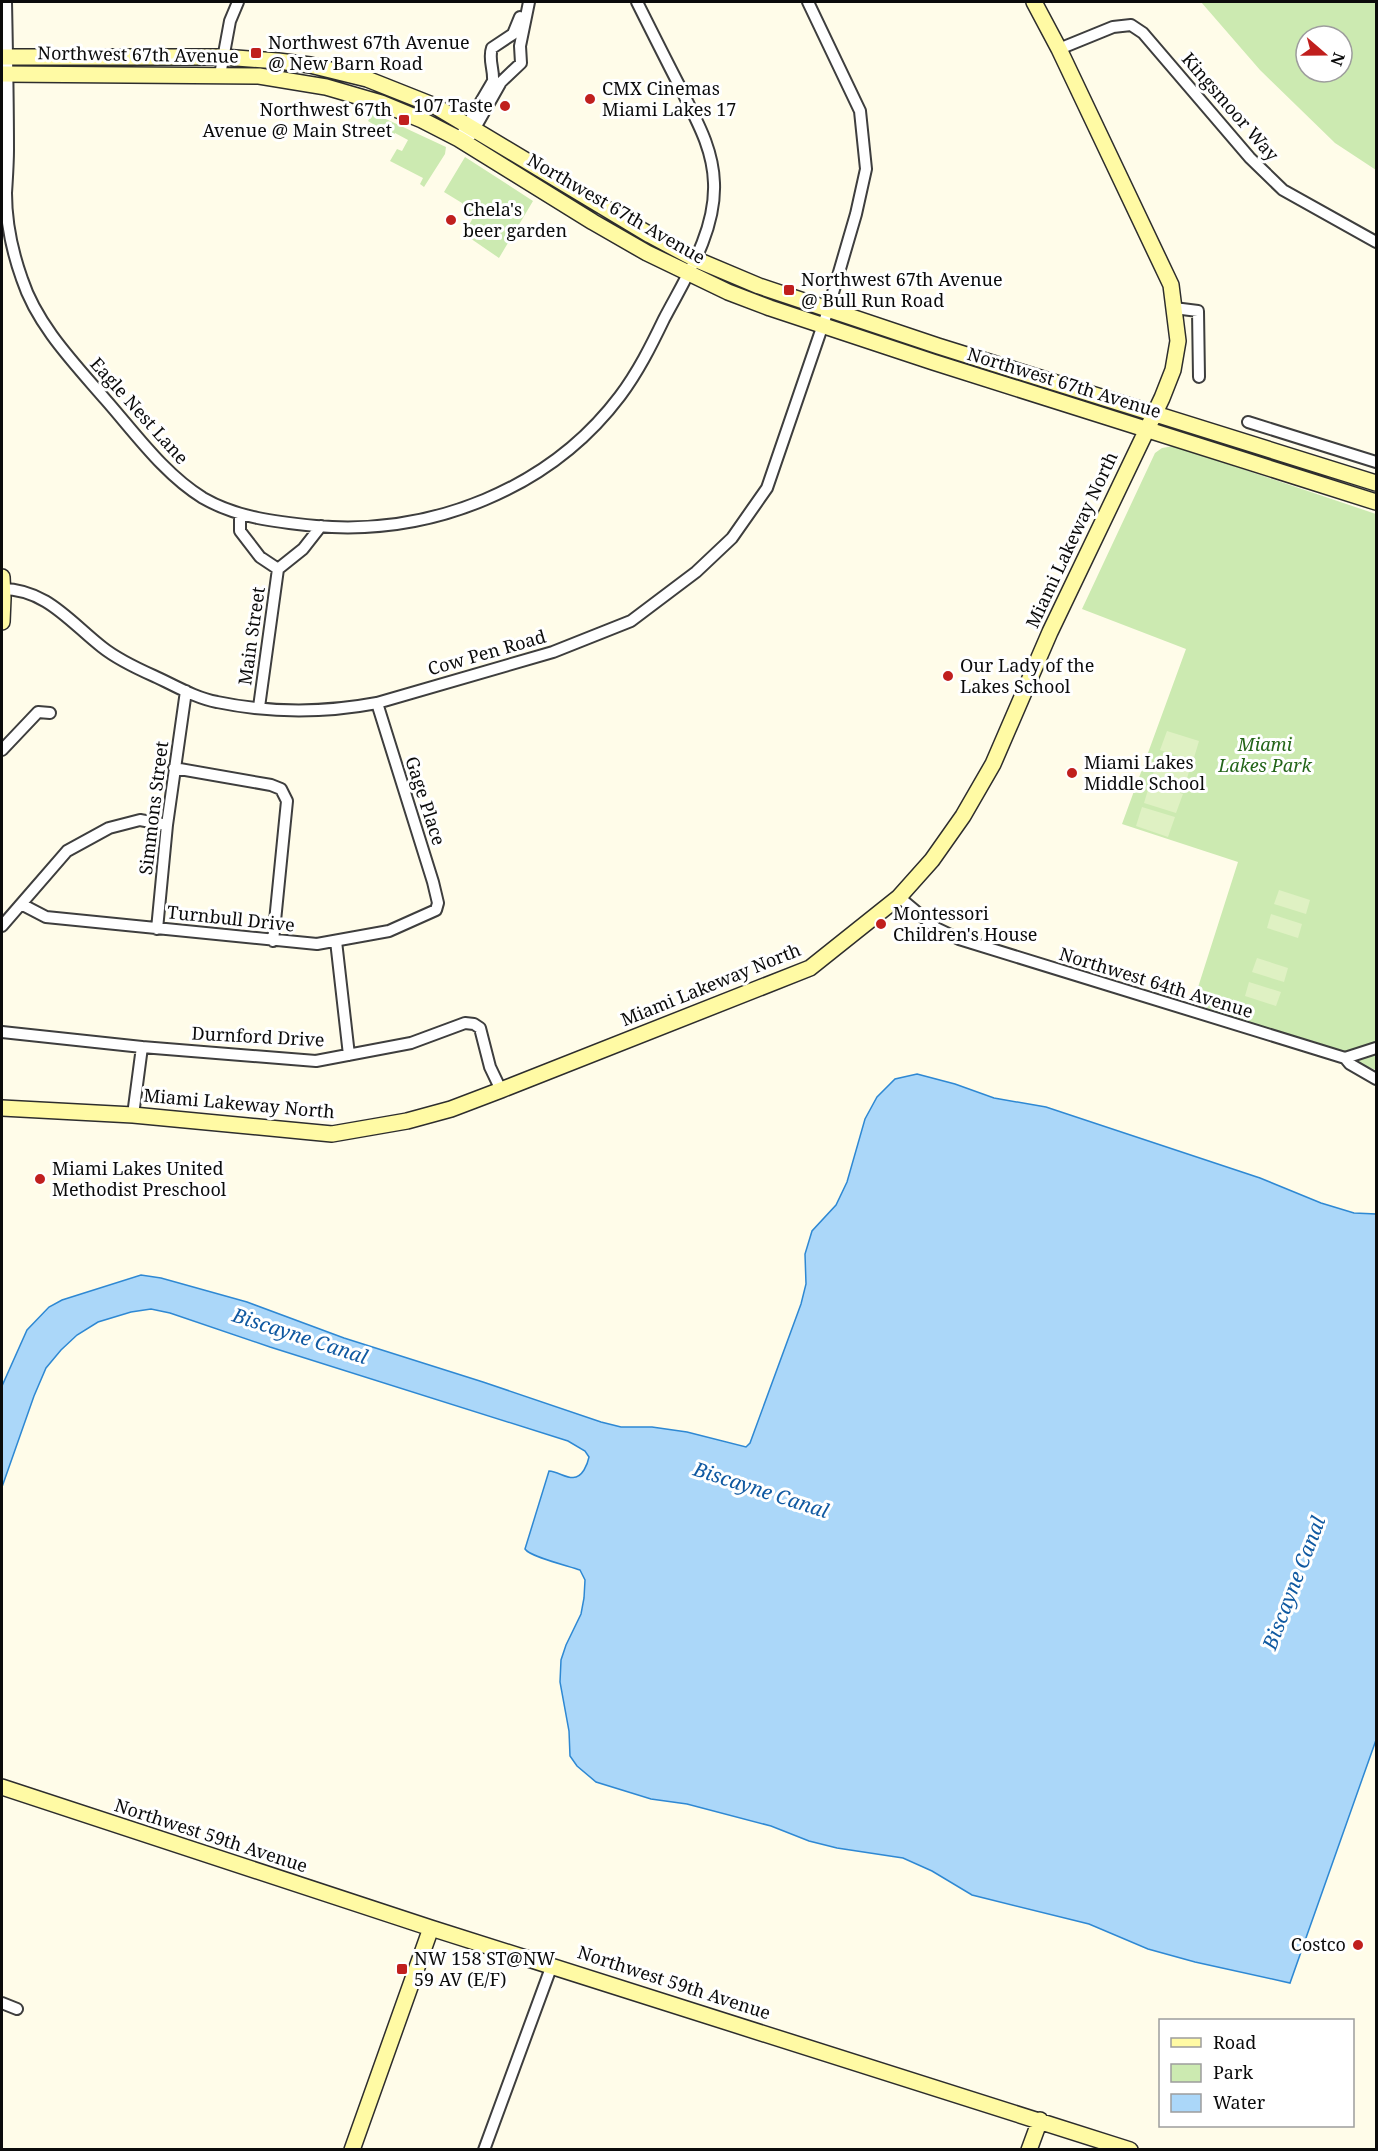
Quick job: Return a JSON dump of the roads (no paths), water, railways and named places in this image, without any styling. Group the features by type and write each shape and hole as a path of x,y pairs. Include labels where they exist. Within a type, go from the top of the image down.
{"street":[{"name":"Eagle Nest Lane","path":"6,2 4,57 8,151 6,196 11,246 23,285 43,323 154,456 195,492 220,507 278,522 321,526 382,527 447,514 512,488 548,465 582,438 619,397 642,363 688,274 706,233 712,210 714,179 710,154 705,138 637,2"},
{"path":"220,75 230,21 238,2"},
{"path":"471,127 494,81 490,59 492,48 513,34 523,2"},
{"path":"462,141 501,82 521,63 521,38 529,2"},
{"name":"Cow Pen Road","path":"2,585 40,597 65,614 103,648 141,670 186,691 216,702 300,712 347,709 377,703 553,652 631,621 696,573 732,538 767,488 828,310 856,214 866,169 860,111 808,2"},
{"name":"Miami Lakeway North","path":"2,1108 133,1115 332,1134 407,1121 451,1109 810,968 899,897 939,850 963,816 993,764 1029,686 1050,632 1173,370 1178,341 1171,285 1059,49 1034,2"},
{"name":"Kingsmoor Way","path":"1059,49 1113,27 1131,25 1143,33 1250,158 1283,190 1377,242"},
{"name":"Northwest 67th Avenue","path":"4,57 223,57 289,62 367,79 426,102 608,211 695,259 759,286 828,310 1377,483"},
{"name":"Northwest 67th Avenue","path":"4,74 259,76 326,87 399,110 462,141 647,253 728,292 822,326 1377,502"},
{"path":"1174,308 1198,311 1199,377"},
{"path":"1248,422 1377,462"},
{"path":"1340,490 1345,472"},
{"name":"Main Street","path":"240,514 240,531 260,557 278,569"},
{"name":"Main Street","path":"259,707 278,569 303,549 321,526"},
{"path":"2,585 2,622"},
{"name":"Simmons Street","path":"157,929 167,825 186,691"},
{"name":"Gage Place","path":"377,703 433,882 438,903 435,910"},
{"path":"2,750 38,712 50,713"},
{"path":"174,768 271,785 281,789 287,801 273,941"},
{"path":"2,926 67,851 109,828 140,820 167,825"},
{"name":"Northwest 64th Avenue","path":"899,897 936,928 959,939 1345,1058 1350,1064 1377,1079"},
{"name":"Turnbull Drive","path":"21,904 46,917 317,944 390,931 435,910"},
{"path":"336,941 349,1055"},
{"name":"Durnford Drive","path":"2,1032 142,1047 316,1061 411,1043 465,1023 474,1024 480,1028 490,1067 501,1090"},
{"path":"133,1115 142,1047"},
{"path":"1345,1058 1377,1048"},
{"name":"Northwest 59th Avenue","path":"2,1787 431,1928 1130,2150"},
{"path":"352,2150 431,1928"},
{"path":"484,2150 552,1965"},
{"path":"2,2003 17,2009"},
{"path":"1029,2150 1040,2120"}],"water":[{"name":"Biscayne Canal","path":"917,1074 994,1098 1046,1107 1260,1178 1321,1203 1354,1213 1376,1214 1376,1740 1290,1983 1148,1949 1089,1924 972,1895 932,1871 903,1858 837,1848 809,1841 771,1826 687,1804 651,1799 596,1782 577,1766 570,1756 569,1731 560,1682 561,1660 581,1614 585,1580 580,1570 542,1558 525,1549 549,1471 572,1478 580,1475 587,1464 589,1457 585,1451 568,1441 170,1313 151,1309 131,1312 98,1322 77,1335 61,1350 46,1368 2,1487 2,1386 27,1330 49,1307 62,1300 141,1275 161,1278 247,1302 344,1338 601,1422 621,1427 652,1427 687,1432 746,1447 750,1443 801,1304 806,1284 805,1254 812,1231 836,1205 847,1182 865,1119 877,1097 895,1079"}],"place":[{"name":"Northwest 67th Avenue @ New Barn Road","path":"256,53"},
{"name":"CMX Cinemas Miami Lakes 17","path":"590,99"},
{"name":"107 Taste","path":"505,106"},
{"name":"Northwest 67th Avenue @ Main Street","path":"404,120"},
{"name":"Chela's beer garden","path":"451,220"},
{"name":"Northwest 67th Avenue @ Bull Run Road","path":"789,290"},
{"name":"Our Lady of the Lakes School","path":"948,676"},
{"name":"Miami Lakes Middle School","path":"1072,773"},
{"name":"Montessori Children's House","path":"881,924"},
{"name":"Miami Lakes United Methodist Preschool","path":"40,1179"},
{"name":"Costco","path":"1358,1945"},
{"name":"NW 158 ST@NW 59 AV (E/F)","path":"402,1969"}],"park label":[{"name":"Miami Lakes Park","path":"1265,756"}]}
